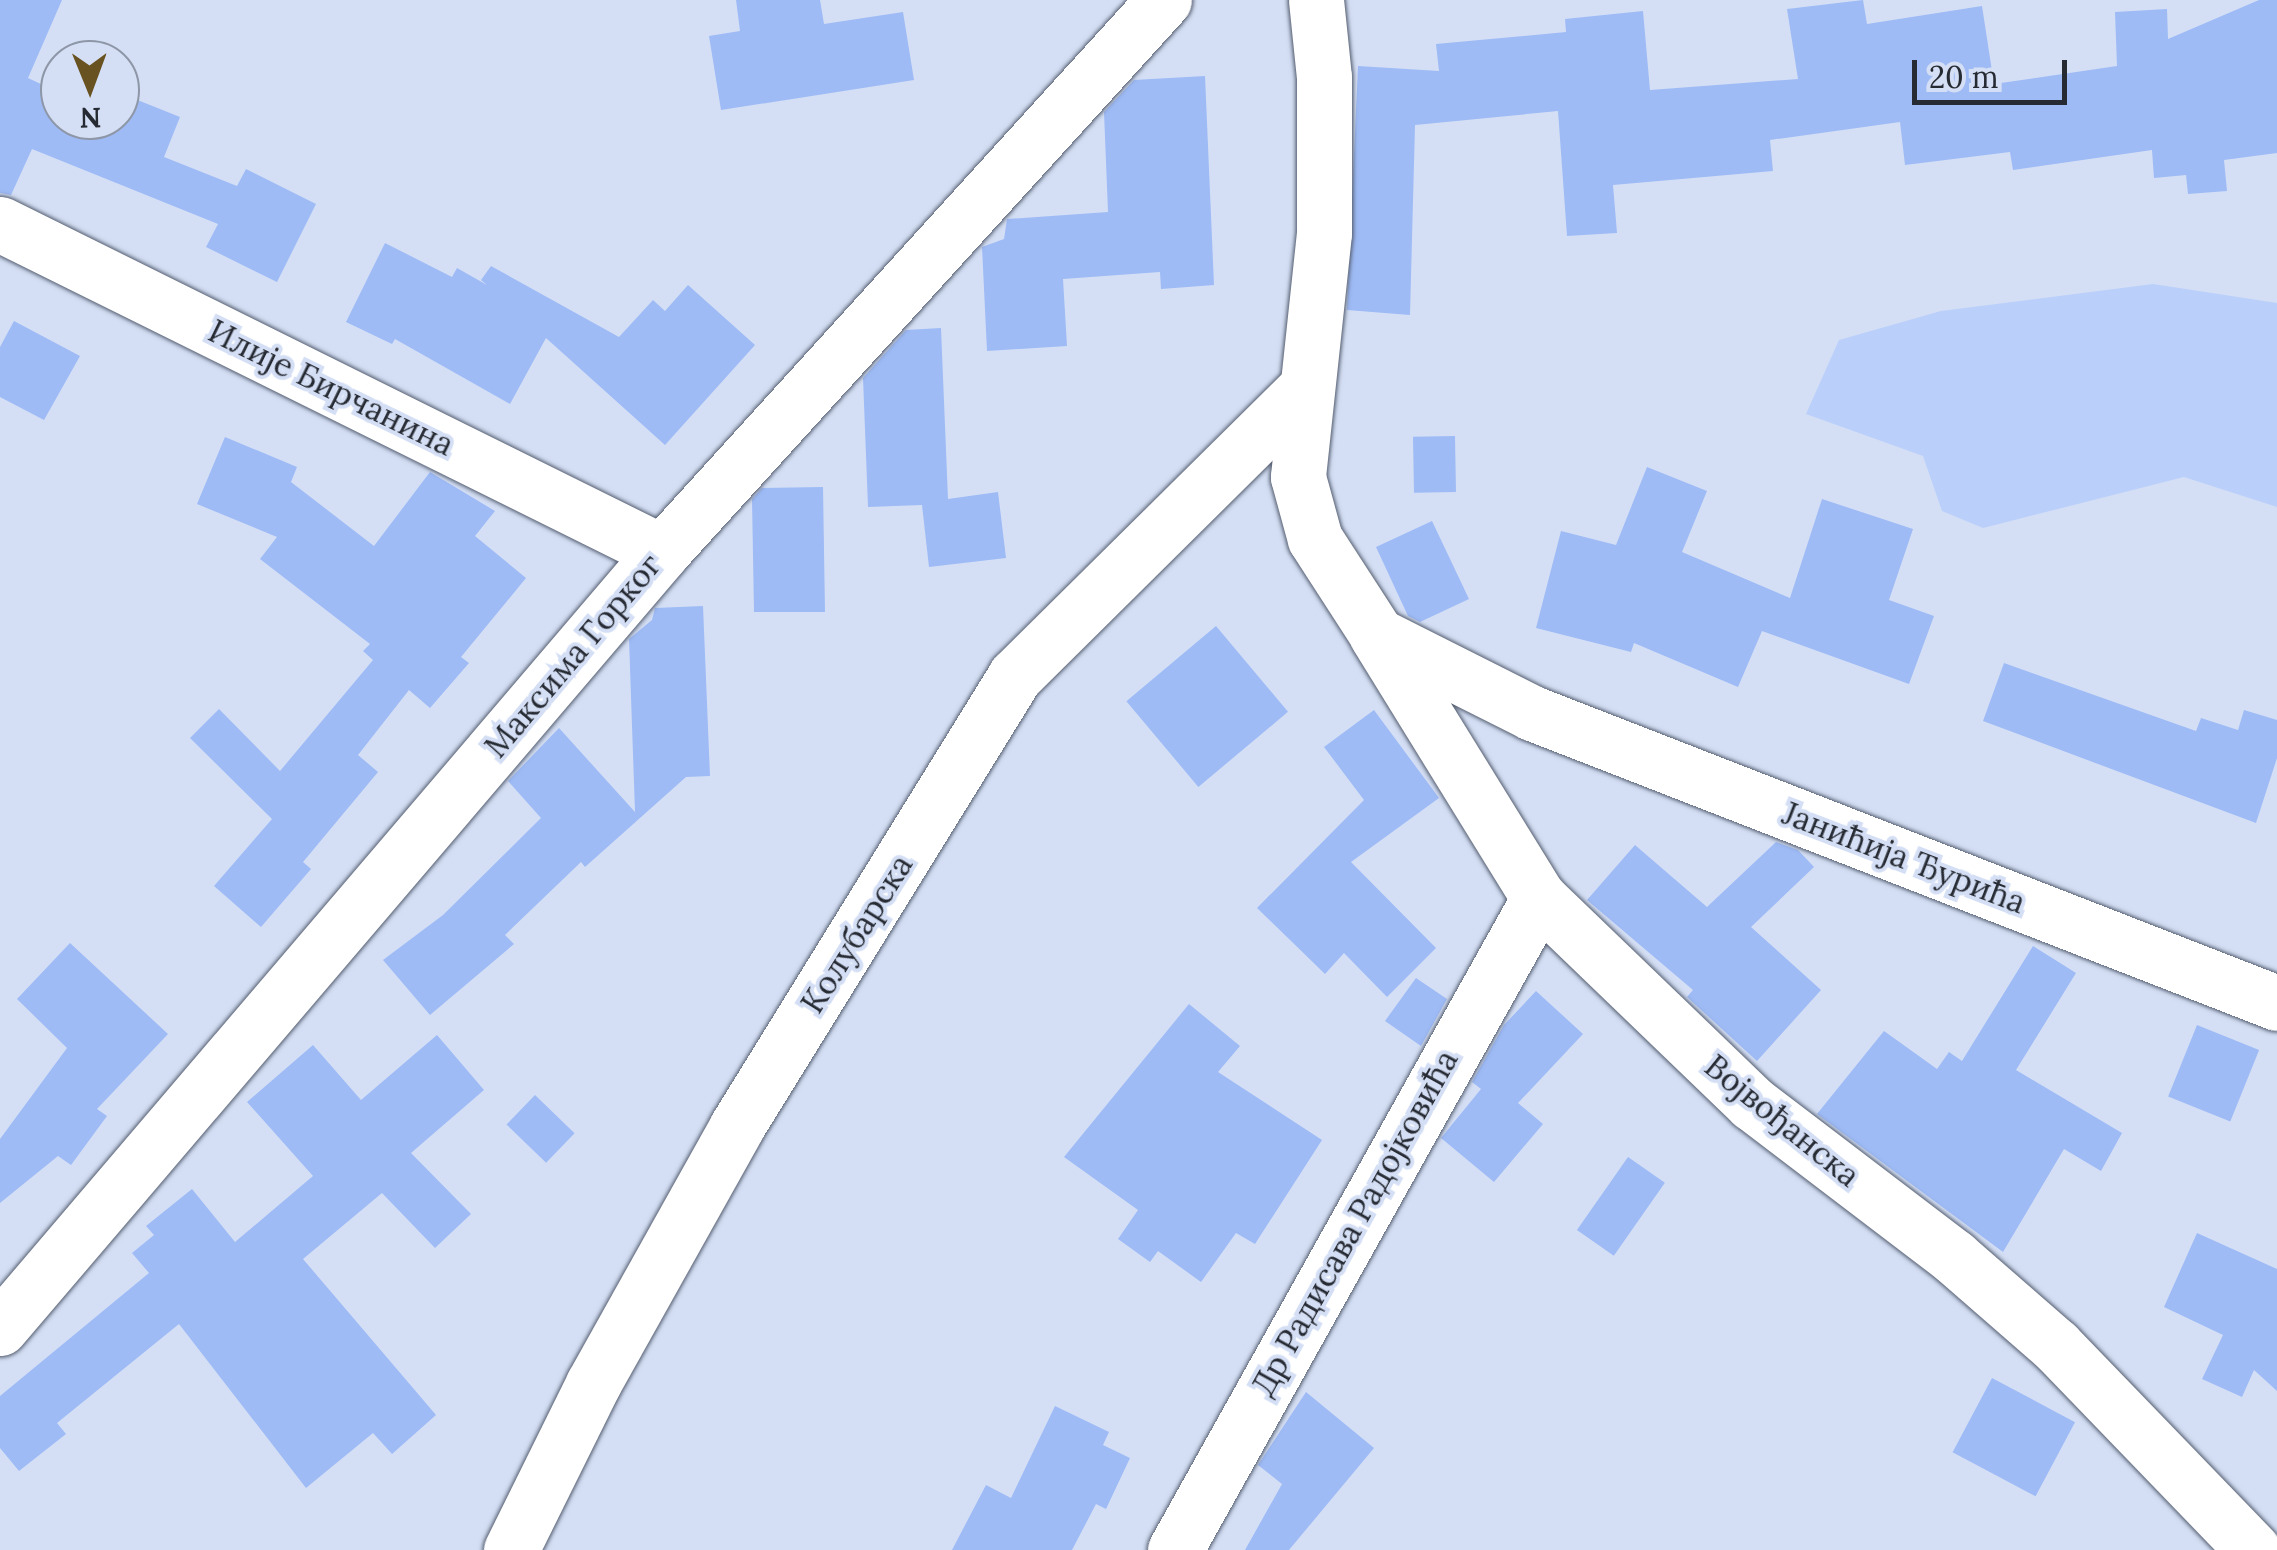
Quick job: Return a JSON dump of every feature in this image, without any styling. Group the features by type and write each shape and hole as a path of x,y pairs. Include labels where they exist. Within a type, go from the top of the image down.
{"street":[{"name":"Максима Горког","path":"0,1328 662,552 1164,0"},
{"path":"1316,0 1324,76 1324,234 1302,392 1298,476 1315,540 1376,636"},
{"name":"Илије Бирчанина","path":"0,224 662,552"},
{"name":"Колубарска","path":"511,1550 593,1384 738,1126 1015,676 1302,392"},
{"name":"Јанићија Ђурића","path":"1376,636 1532,713 2277,1003"},
{"name":"Војвођанска","path":"1376,636 1538,898 1752,1103 1954,1257 2056,1346 2253,1550"},
{"path":"1470,793 1467,752 1483,726 1502,714 1532,713"},
{"name":"Др Радисава Радојковића","path":"1176,1550 1538,898"}],"shaded area":[{"path":"2153,284 2277,303 2277,507 2184,477 1983,528 1942,511 1923,456 1806,414 1839,340 1941,311"}],"building":[{"path":"0,0 62,0 45,40 40,40 40,50 28,78 40,84 40,140 140,140 140,101 180,117 164,157 237,186 246,169 316,204 277,282 206,247 218,224 32,149 11,195 0,193"},
{"path":"736,0 820,0 824,24 903,12 914,80 721,110 709,36 740,31"},
{"path":"1863,0 1867,24 1982,6 1994,84 2117,66 2115,12 2167,9 2168,39 2259,0 2277,0 2277,153 2224,160 2227,191 2188,194 2186,175 2154,178 2152,150 2013,170 2010,152 1905,165 1900,122 1770,140 1773,171 1613,185 1617,233 1567,236 1558,111 1415,125 1410,315 1347,310 1358,66 1439,71 1436,44 1566,32 1565,19 1643,11 1650,90 1798,79 1787,9"},
{"path":"1205,76 1214,285 1161,289 1160,272 1063,279 1067,346 987,351 982,247 1004,239 1007,219 1108,212 1104,112 1134,80"},
{"path":"385,243 452,277 457,268 487,285 481,280 491,266 619,337 653,300 665,311 688,285 755,345 665,445 546,338 510,404 395,339 392,344 346,322"},
{"path":"14,321 80,356 44,420 0,397 0,347"},
{"path":"941,328 948,499 998,492 1006,558 929,567 922,505 868,507 863,378 906,330"},
{"path":"1455,436 1456,492 1414,493 1413,437"},
{"path":"225,437 297,467 291,482 374,546 430,472 495,511 475,536 526,578 461,657 469,663 430,708 409,690 358,755 378,772 303,862 311,869 261,927 214,886 272,819 190,738 219,709 280,771 373,660 363,651 370,644 260,559 277,537 197,504"},
{"path":"1647,467 1707,491 1682,552 1790,598 1822,499 1913,529 1889,600 1934,616 1909,684 1762,631 1738,687 1634,643 1631,652 1536,628 1561,531 1616,545"},
{"path":"823,487 825,612 754,612 752,499 762,488"},
{"path":"1432,521 1469,599 1420,622 1408,616 1376,547"},
{"path":"703,606 710,776 686,777 585,867 581,862 505,935 514,944 430,1015 383,960 443,915 541,818 508,781 559,728 635,812 629,639 652,620 655,608"},
{"path":"1216,626 1288,712 1198,787 1126,701"},
{"path":"2004,663 2196,731 2201,718 2238,730 2244,710 2277,720 2277,758 2256,823 1983,721"},
{"path":"1374,710 1439,798 1351,862 1436,948 1387,997 1344,953 1325,974 1257,908 1364,800 1324,747"},
{"path":"1776,842 1798,850 1814,867 1751,927 1821,990 1757,1061 1687,997 1693,990 1587,900 1635,845 1707,907"},
{"path":"70,943 168,1034 97,1109 107,1116 71,1165 58,1156 0,1203 0,1139 67,1048 17,999"},
{"path":"2033,946 2076,973 2016,1070 2122,1133 2101,1171 2064,1149 2003,1252 1817,1114 1884,1031 1937,1069 1949,1052 1962,1061"},
{"path":"1416,978 1447,999 1421,1046 1385,1021"},
{"path":"1536,991 1583,1034 1518,1103 1543,1124 1494,1182 1441,1138 1481,1089 1472,1082 1504,1025"},
{"path":"1189,1004 1240,1046 1218,1072 1322,1140 1255,1244 1236,1233 1201,1282 1158,1251 1150,1262 1118,1239 1138,1210 1064,1157"},
{"path":"2197,1025 2259,1050 2230,1121 2168,1096"},
{"path":"437,1035 484,1090 411,1153 471,1214 435,1248 382,1193 303,1259 436,1415 392,1454 373,1433 306,1488 179,1324 57,1423 66,1434 19,1471 0,1448 0,1396 149,1273 132,1253 154,1235 146,1226 192,1189 235,1242 313,1176 247,1102 313,1045 361,1100"},
{"path":"535,1095 575,1133 546,1163 507,1124"},
{"path":"1628,1157 1665,1183 1614,1256 1577,1230"},
{"path":"2197,1233 2277,1269 2277,1391 2254,1370 2242,1397 2202,1379 2223,1335 2164,1307"},
{"path":"1992,1378 2075,1422 2036,1496 1953,1452"},
{"path":"1306,1392 1374,1448 1289,1550 1245,1550 1282,1484 1258,1465"},
{"path":"1055,1406 1109,1432 1103,1445 1130,1458 1106,1509 1096,1504 1072,1550 952,1550 986,1485 1011,1498"}]}
